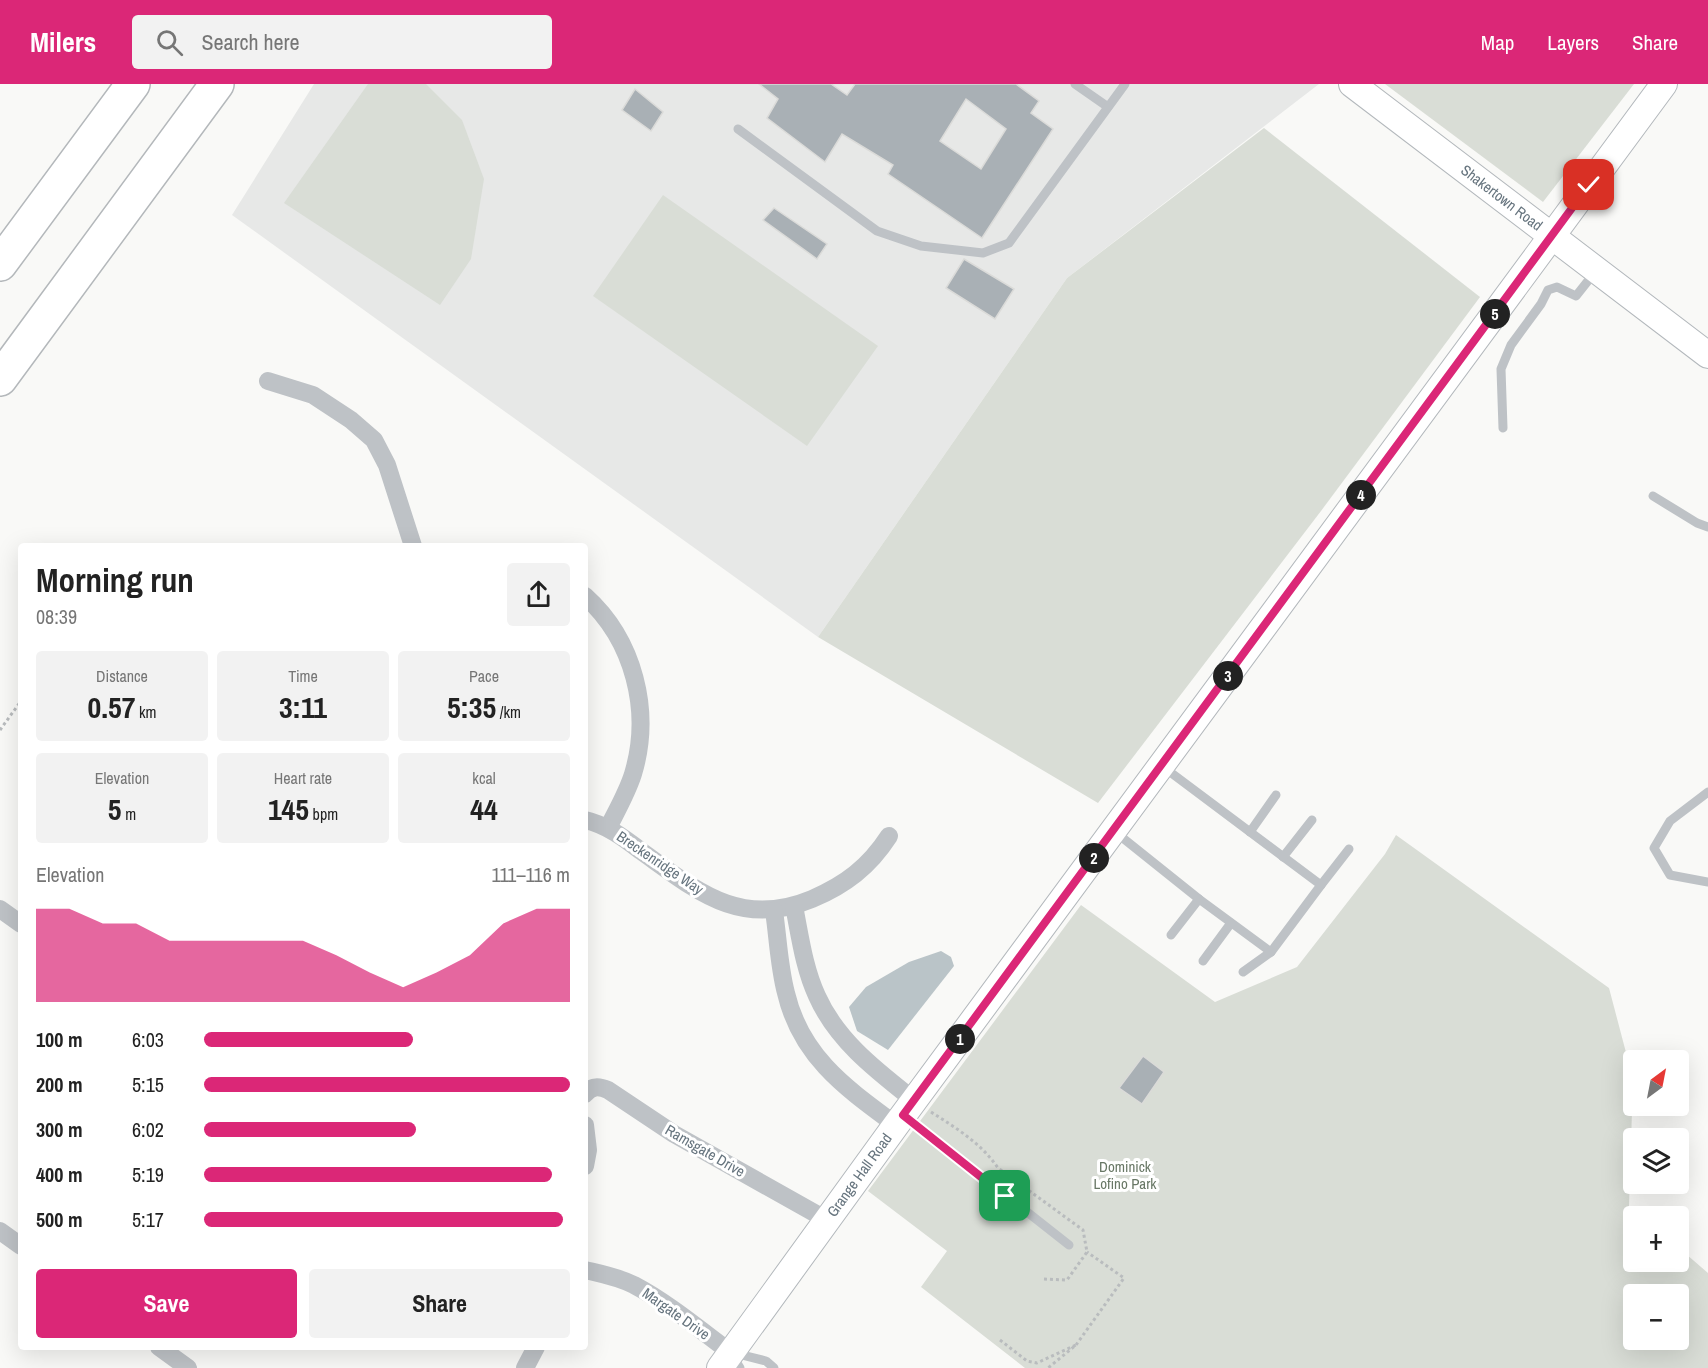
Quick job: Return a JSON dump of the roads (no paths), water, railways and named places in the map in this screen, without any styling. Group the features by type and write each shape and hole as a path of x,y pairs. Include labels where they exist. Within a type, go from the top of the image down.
{"highway":[{"path":"0,264 133,84"},
{"path":"0,380 217,84"}],"street":[{"name":"Shakertown Road","path":"1352,84 1708,355"},
{"name":"Grange Hall Road","path":"730,1363 827,1220 1664,84"},
{"path":"268,381 313,395 351,420 374,441 387,465 412,543"},
{"path":"588,599 610,625 624,648 634,674 640,712 639,748 633,774 608,828"},
{"name":"Breckenridge Way","path":"588,821 608,828 711,898 747,908 774,911 794,906 846,882 870,862 889,836"},
{"path":"794,906 816,996 832,1025 881,1075 905,1114"},
{"path":"0,909 18,922"},
{"path":"774,911 786,993 804,1040 836,1079 905,1114"},
{"name":"Ramsgate Drive","path":"588,1092 594,1087 608,1090 674,1134 827,1220"},
{"path":"0,1231 18,1244"},
{"name":"Margate Drive","path":"588,1271 632,1284 654,1297 730,1363"},
{"path":"163,1350 188,1368"},
{"path":"525,1368 534,1350"}],"lane":[{"path":"1076,84 1108,107"},
{"path":"738,129 877,231 921,246 983,253 1009,243 1125,84"},
{"path":"1503,428 1501,369 1511,345 1541,304 1548,290 1557,287 1576,296 1596,270"},
{"path":"1653,496 1697,523 1708,527"},
{"path":"1162,766 1321,885"},
{"path":"1708,792 1670,821 1654,848 1670,874 1708,882"},
{"path":"1250,832 1276,795"},
{"path":"1283,857 1312,820"},
{"path":"1114,831 1271,952"},
{"path":"1243,972 1271,952 1349,849"},
{"path":"1171,935 1199,898"},
{"path":"1203,961 1231,923"},
{"path":"905,1114 1069,1245"},
{"path":"730,1363 766,1361 774,1368"}],"park label":[{"name":"Dominick Lofino Park","path":"1125,1176"}]}
